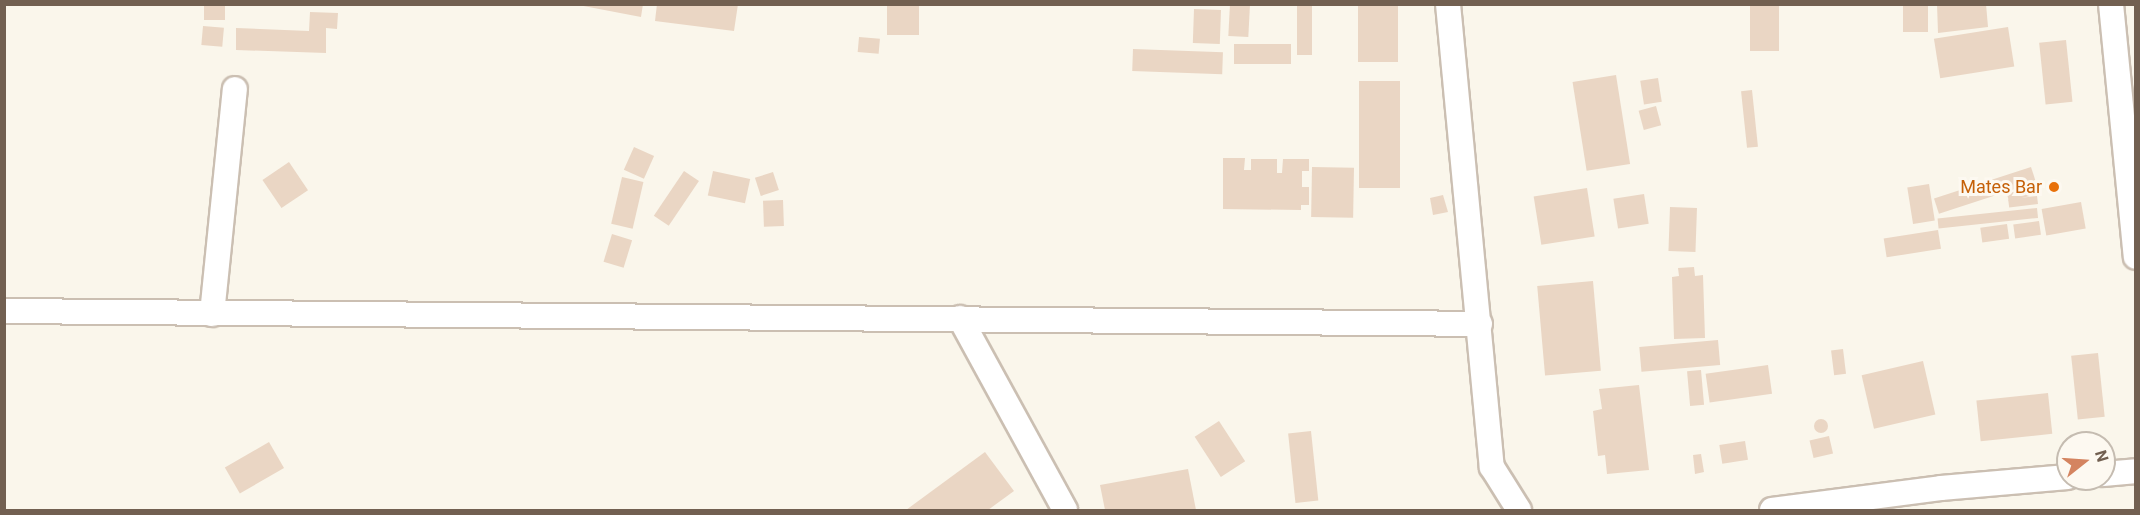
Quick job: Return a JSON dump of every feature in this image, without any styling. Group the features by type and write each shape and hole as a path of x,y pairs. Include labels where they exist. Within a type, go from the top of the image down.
{"street":[{"path":"1449,4 1492,467 1512,507"},
{"path":"2111,4 2136,257"},
{"path":"212,314 235,89"},
{"path":"4,310 212,314 960,318 1480,324"},
{"path":"960,318 1065,510"},
{"path":"2116,473 2136,471"},
{"path":"1772,510 1941,488 2056,478"}],"building":[{"path":"204,4 225,4 225,20 204,20"},
{"path":"573,4 643,4 641,17"},
{"path":"657,4 738,4 734,31 655,21"},
{"path":"887,4 919,4 919,35 887,35"},
{"path":"1230,4 1250,5 1248,37 1228,36"},
{"path":"1297,4 1312,4 1312,55 1297,55"},
{"path":"1358,4 1398,4 1398,62 1358,62"},
{"path":"1750,4 1779,4 1779,51 1750,51"},
{"path":"1903,4 1928,4 1928,32 1903,32"},
{"path":"1937,4 1986,4 1988,27 1938,33"},
{"path":"1194,9 1221,10 1220,44 1193,43"},
{"path":"310,12 338,13 337,29 326,28 326,53 236,50 236,28 309,31"},
{"path":"203,26 224,28 222,47 201,45"},
{"path":"2008,27 2014,67 1940,78 1934,39"},
{"path":"859,37 880,39 879,54 858,52"},
{"path":"2066,40 2072,102 2046,104 2039,43"},
{"path":"1234,44 1291,44 1291,64 1234,64"},
{"path":"1133,49 1223,52 1222,74 1132,71"},
{"path":"1616,75 1630,164 1587,171 1573,82"},
{"path":"1658,78 1662,102 1644,105 1640,81"},
{"path":"1359,81 1400,81 1400,188 1359,188"},
{"path":"1752,90 1758,147 1747,148 1741,91"},
{"path":"1656,106 1661,125 1644,130 1639,111"},
{"path":"634,147 654,156 644,179 624,170"},
{"path":"1223,158 1245,158 1244,170 1251,170 1251,159 1277,159 1277,173 1282,173 1283,159 1309,159 1309,171 1302,171 1302,187 1309,187 1309,205 1301,205 1301,210 1223,209"},
{"path":"289,162 308,190 281,208 262,180"},
{"path":"1312,167 1354,168 1353,218 1311,217"},
{"path":"2031,167 2036,182 1939,214 1934,199"},
{"path":"684,171 699,181 669,226 654,216"},
{"path":"713,171 750,179 745,203 708,195"},
{"path":"773,172 779,190 761,196 755,178"},
{"path":"622,177 643,182 633,229 611,224"},
{"path":"1929,184 1935,221 1913,224 1907,187"},
{"path":"2037,186 2039,194 2009,201 2007,193"},
{"path":"1587,188 1595,236 1541,245 1534,196"},
{"path":"1644,194 1649,224 1618,228 1613,199"},
{"path":"1443,195 1448,212 1433,215 1430,198"},
{"path":"2037,196 2038,204 2009,207 2008,200"},
{"path":"783,200 784,226 764,227 763,201"},
{"path":"2081,202 2086,229 2046,236 2042,209"},
{"path":"1670,207 1697,208 1695,252 1668,251"},
{"path":"2037,208 2038,218 1939,228 1938,218"},
{"path":"2039,221 2041,235 2015,238 2013,225"},
{"path":"2007,224 2009,239 1982,243 1980,228"},
{"path":"1938,230 1941,249 1887,257 1884,239"},
{"path":"612,234 632,240 624,268 604,262"},
{"path":"1694,267 1695,276 1703,275 1705,338 1674,339 1672,277 1679,276 1678,268"},
{"path":"1593,281 1601,371 1545,376 1537,286"},
{"path":"1718,340 1720,365 1641,372 1639,347"},
{"path":"1843,349 1846,374 1834,375 1831,350"},
{"path":"2098,353 2105,417 2078,419 2071,356"},
{"path":"1923,361 1935,415 1874,429 1862,375"},
{"path":"1768,365 1772,394 1710,402 1706,374"},
{"path":"1701,370 1704,405 1690,406 1687,371"},
{"path":"1639,385 1649,470 1607,474 1605,455 1598,456 1593,411 1602,409 1599,389"},
{"path":"2048,393 2052,434 1981,441 1976,401"},
{"path":"1821,419 1826,421 1828,426 1826,431 1821,433 1816,431 1814,426 1816,421"},
{"path":"1219,421 1245,461 1221,477 1195,437"},
{"path":"1311,431 1318,501 1295,503 1288,433"},
{"path":"1829,436 1833,454 1814,458 1810,440"},
{"path":"1745,441 1748,460 1722,464 1719,445"},
{"path":"269,442 284,468 240,493 225,468"},
{"path":"985,452 1014,491 988,510 906,510"},
{"path":"1701,454 1704,472 1695,474 1693,455"},
{"path":"1188,469 1196,510 1105,510 1100,485"}],"place":[{"name":"Mates Bar","path":"2054,187"}]}
